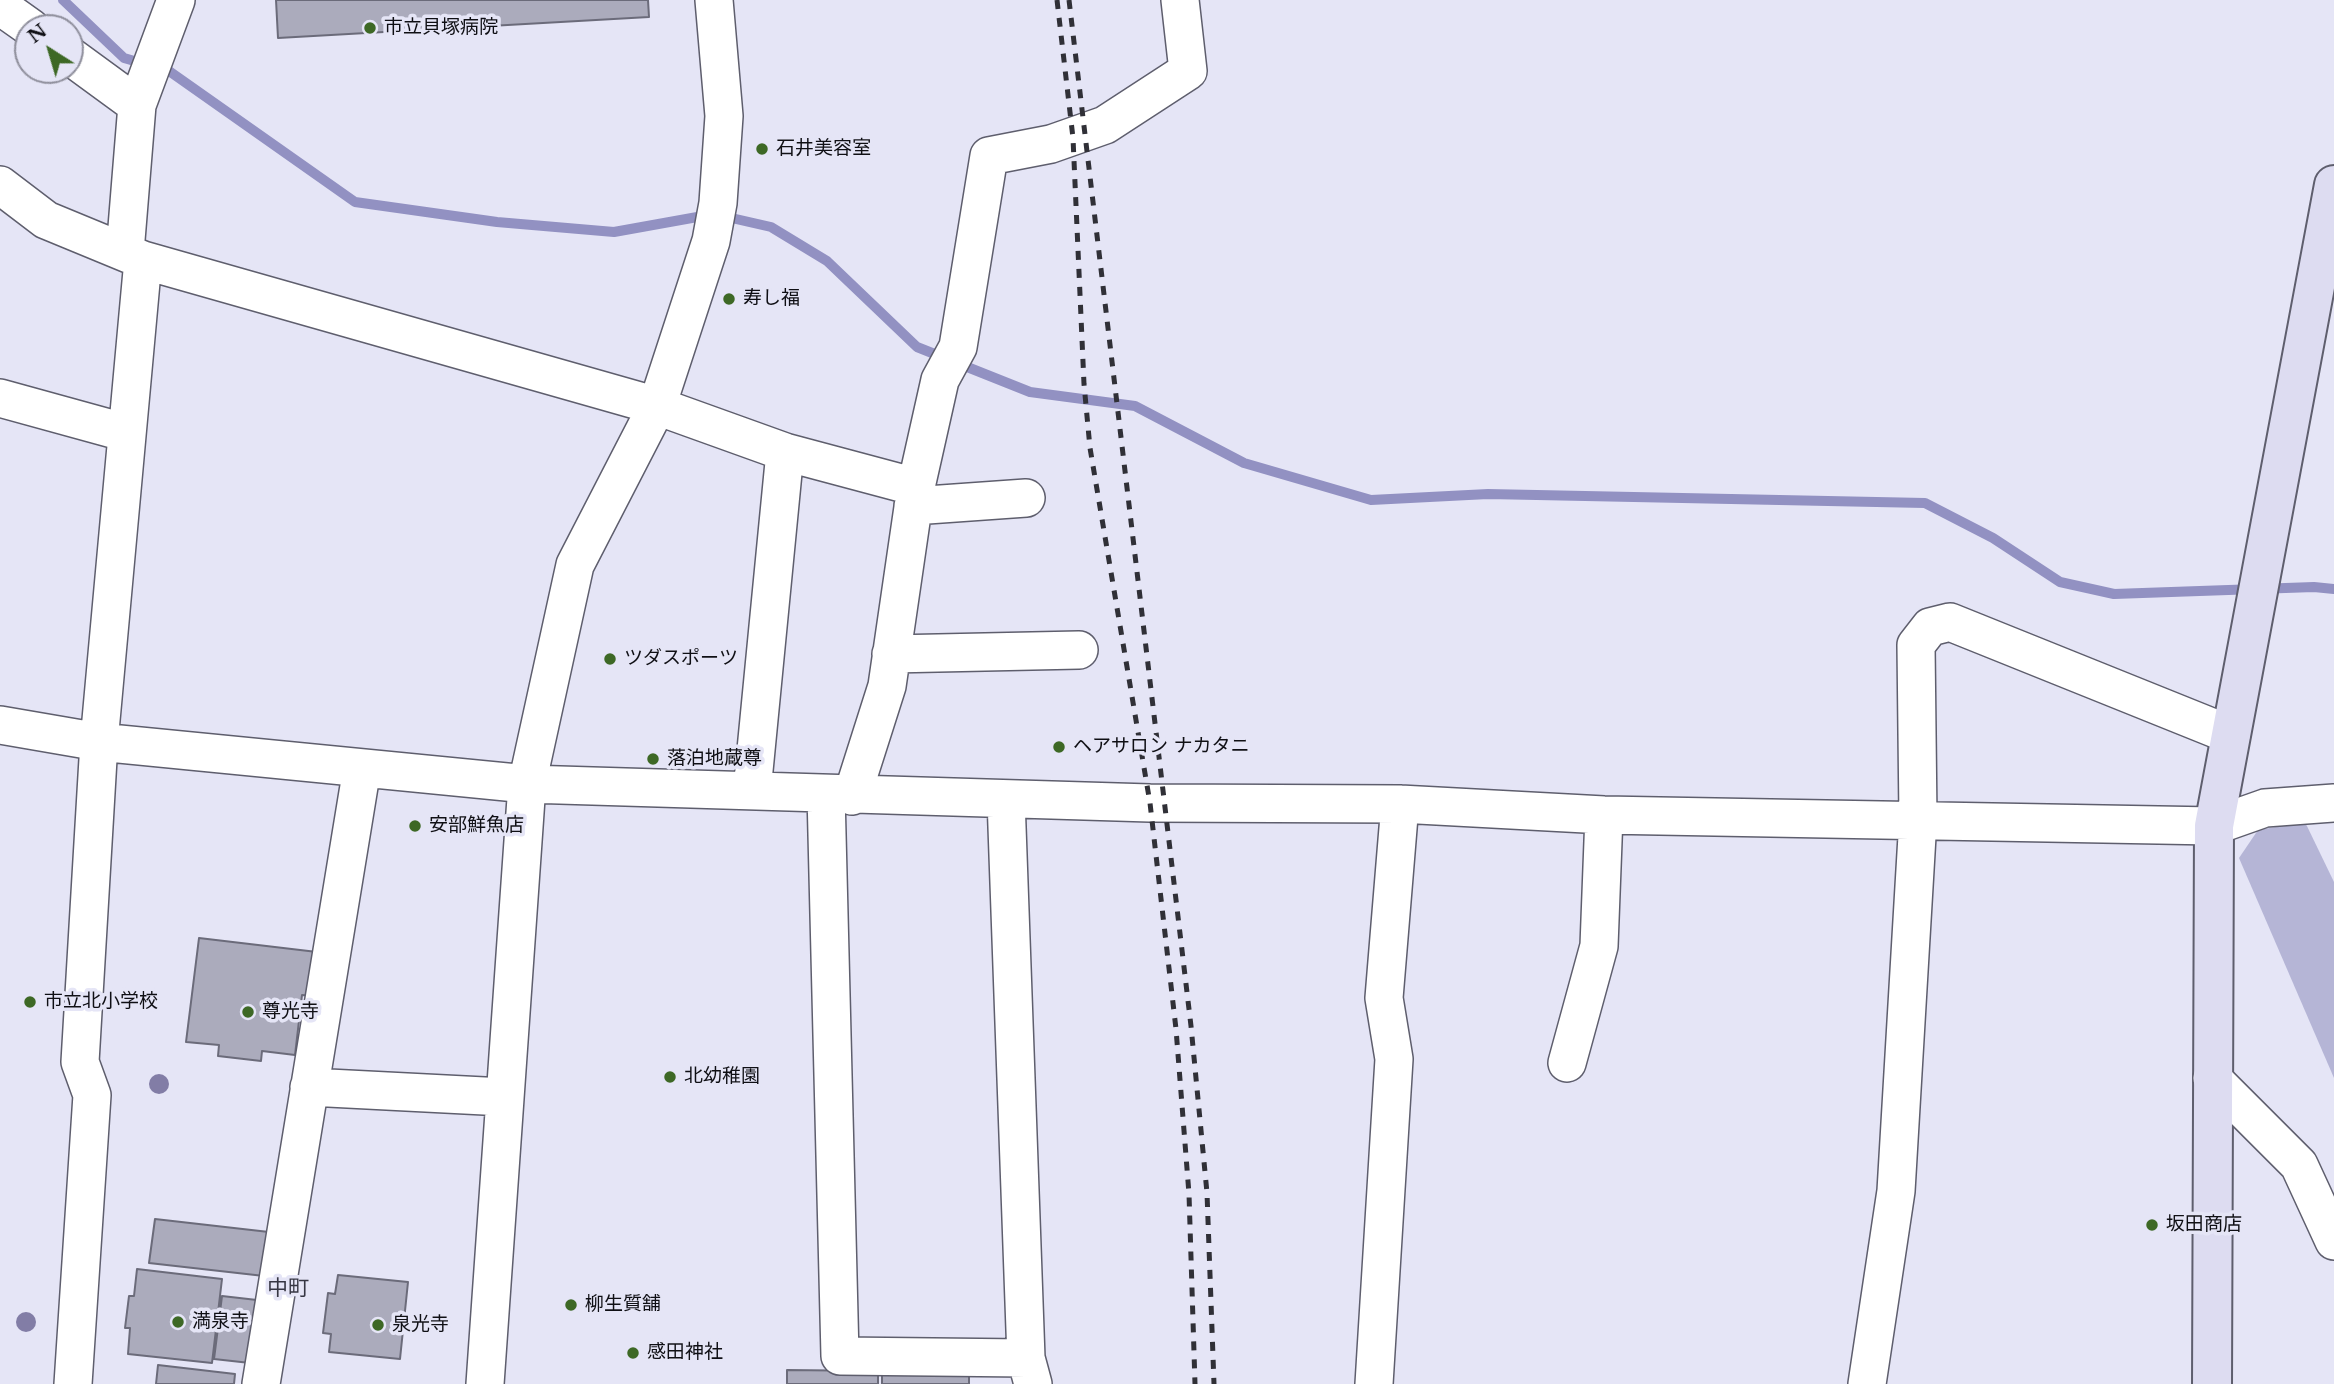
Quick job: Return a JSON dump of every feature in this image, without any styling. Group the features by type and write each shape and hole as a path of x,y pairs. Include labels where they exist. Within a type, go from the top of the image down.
{"street":[{"path":"73,1384 92,1095 80,1062 99,742 127,433 137,105 176,0"},
{"path":"485,1384 527,784 575,565 657,406 711,241 718,203 724,116 714,0"},
{"path":"1006,799 1030,1371 840,1356 839,795 887,686 915,497 940,380 958,347 989,156 1051,144 1105,125 1188,71 1180,0"},
{"path":"84,66 137,105"},
{"path":"0,185 46,220 134,256 657,406 915,497 1026,498"},
{"path":"2212,1384 2214,826 2334,185"},
{"path":"0,398 127,433"},
{"path":"752,791 785,452"},
{"path":"1867,1384 1896,1191 1918,819 1916,645 1930,627 1950,622 2231,735"},
{"path":"891,654 1079,650"},
{"path":"0,725 99,742 527,784 839,795 1150,803 1400,804 1604,815 2214,826 2264,808 2334,803"},
{"path":"261,1384 362,768"},
{"path":"1374,1384 1394,1059 1384,998 1400,804"},
{"path":"1567,1063 1599,946 1604,815"},
{"path":"2212,1078 2299,1165 2334,1241"},
{"path":"309,1087 504,1097"}],"shaded area":[{"path":"2305,822 2334,882 2334,1078 2239,858 2258,830"}],"building":[{"name":"市立貝塚病院","path":"276,0 648,0 649,17 278,38"},
{"path":"199,938 317,952 312,996 302,995 295,1055 262,1051 261,1061 218,1056 219,1045 186,1042"},
{"path":"155,1219 269,1232 264,1276 149,1263"},
{"path":"137,1269 222,1279 212,1363 128,1354 130,1328 125,1328 129,1296 134,1296"},
{"path":"338,1275 408,1282 400,1359 329,1352 331,1334 323,1333 328,1293 335,1294"},
{"path":"222,1296 257,1300 250,1363 214,1359"},
{"path":"158,1365 235,1374 234,1384 156,1384"},
{"path":"787,1370 878,1371 878,1384 787,1384"},
{"path":"882,1371 969,1373 969,1384 882,1384"}],"waterway":[{"path":"63,0 124,58 169,71 355,202 497,222 614,232 714,214 771,227 827,261 917,347 1030,392 1135,406 1244,463 1371,500 1488,494 1925,503 1993,538 2060,582 2114,594 2314,587 2334,589"}],"railway":[{"path":"1057,0 1073,138 1084,384 1090,448 1150,803 1176,1029 1189,1194 1195,1384"},
{"path":"1069,0 1191,1026 1207,1193 1214,1384"}],"place":[{"name":"市立貝塚病院","path":"370,28"},
{"name":"石井美容室","path":"762,149"},
{"name":"寿し福","path":"729,299"},
{"name":"ツダスポーツ","path":"610,659"},
{"name":"ヘアサロン ナカタニ","path":"1059,747"},
{"name":"落泊地蔵尊","path":"653,759"},
{"name":"安部鮮魚店","path":"415,826"},
{"name":"市立北小学校","path":"30,1002"},
{"name":"尊光寺","path":"248,1012"},
{"name":"北幼稚園","path":"670,1077"},
{"name":"坂田商店","path":"2152,1225"},
{"name":"柳生質舗","path":"571,1305"},
{"name":"満泉寺","path":"178,1322"},
{"name":"泉光寺","path":"378,1325"},
{"name":"感田神社","path":"633,1353"}],"district":[{"name":"中町","path":"288,1289"}]}
